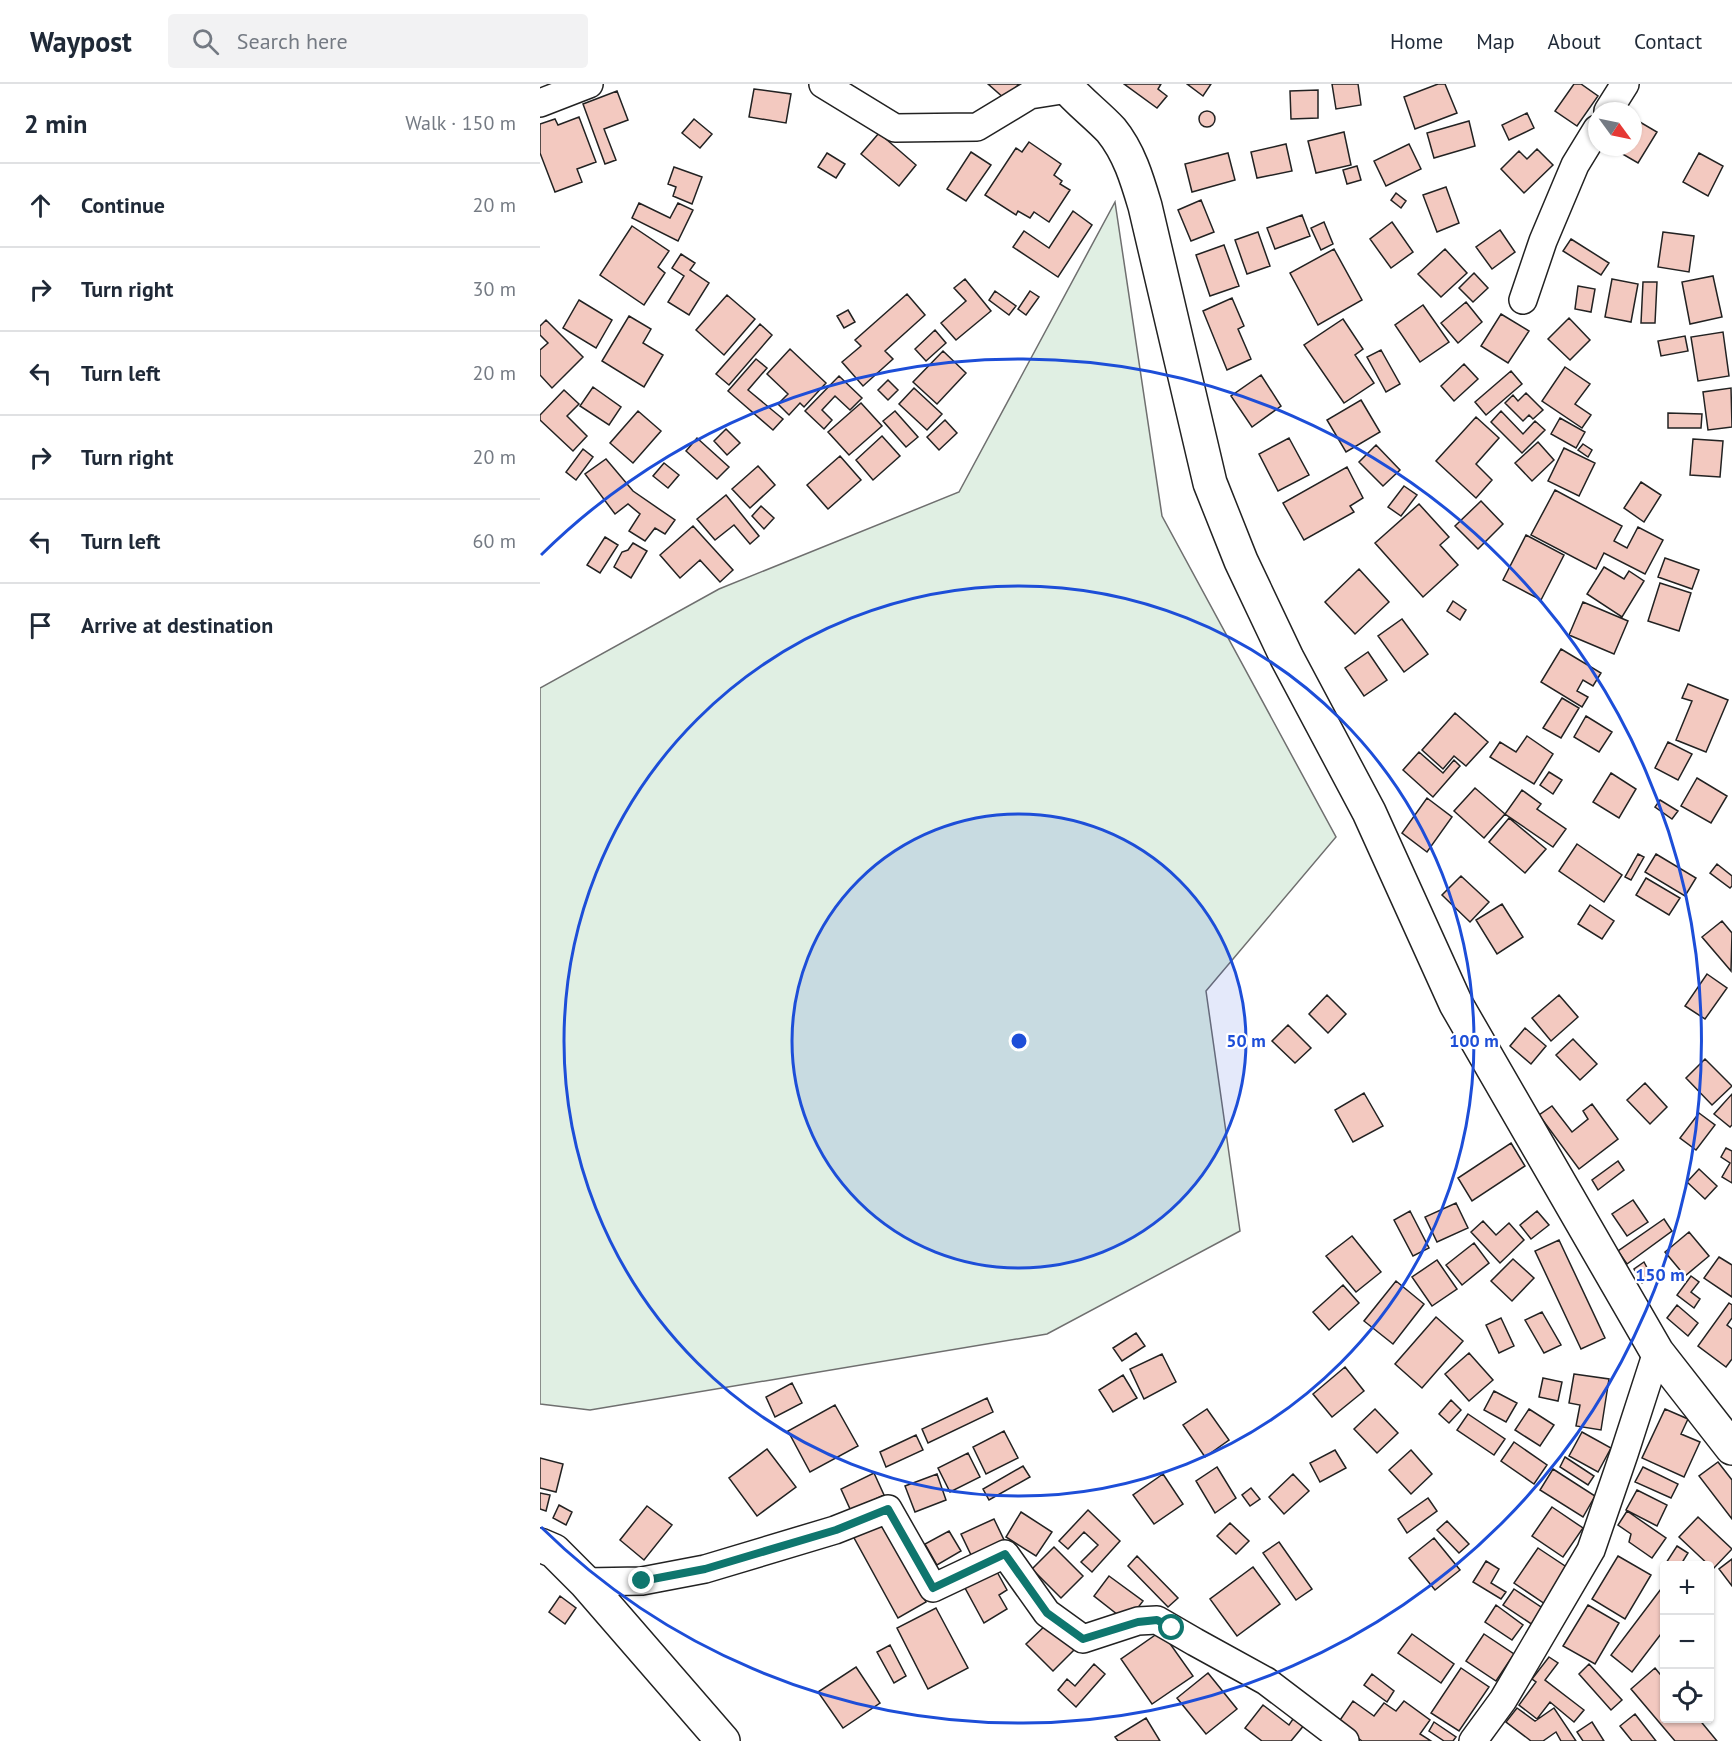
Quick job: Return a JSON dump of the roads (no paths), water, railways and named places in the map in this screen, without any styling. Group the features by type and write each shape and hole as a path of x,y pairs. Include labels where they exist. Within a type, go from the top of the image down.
{"main road":[{"path":"1066,87 1111,131 1127,154 1145,206 1210,483 1241,561 1287,658 1369,812 1456,1004 1657,1352 1732,1448"},
{"path":"540,1545 554,1551 585,1582 723,1741"}],"street":[{"path":"540,102 589,84"},
{"path":"823,84 895,128 977,127 1029,95 1066,87"},
{"path":"1614,102 1625,84"},
{"path":"1523,300 1575,165 1588,144"},
{"path":"1473,1741 1503,1700 1591,1550 1657,1352"},
{"path":"585,1582 642,1581 705,1569 836,1530 888,1509 933,1588 1005,1554 1047,1613 1083,1639 1138,1622 1157,1620 1266,1681 1345,1741"}]}
